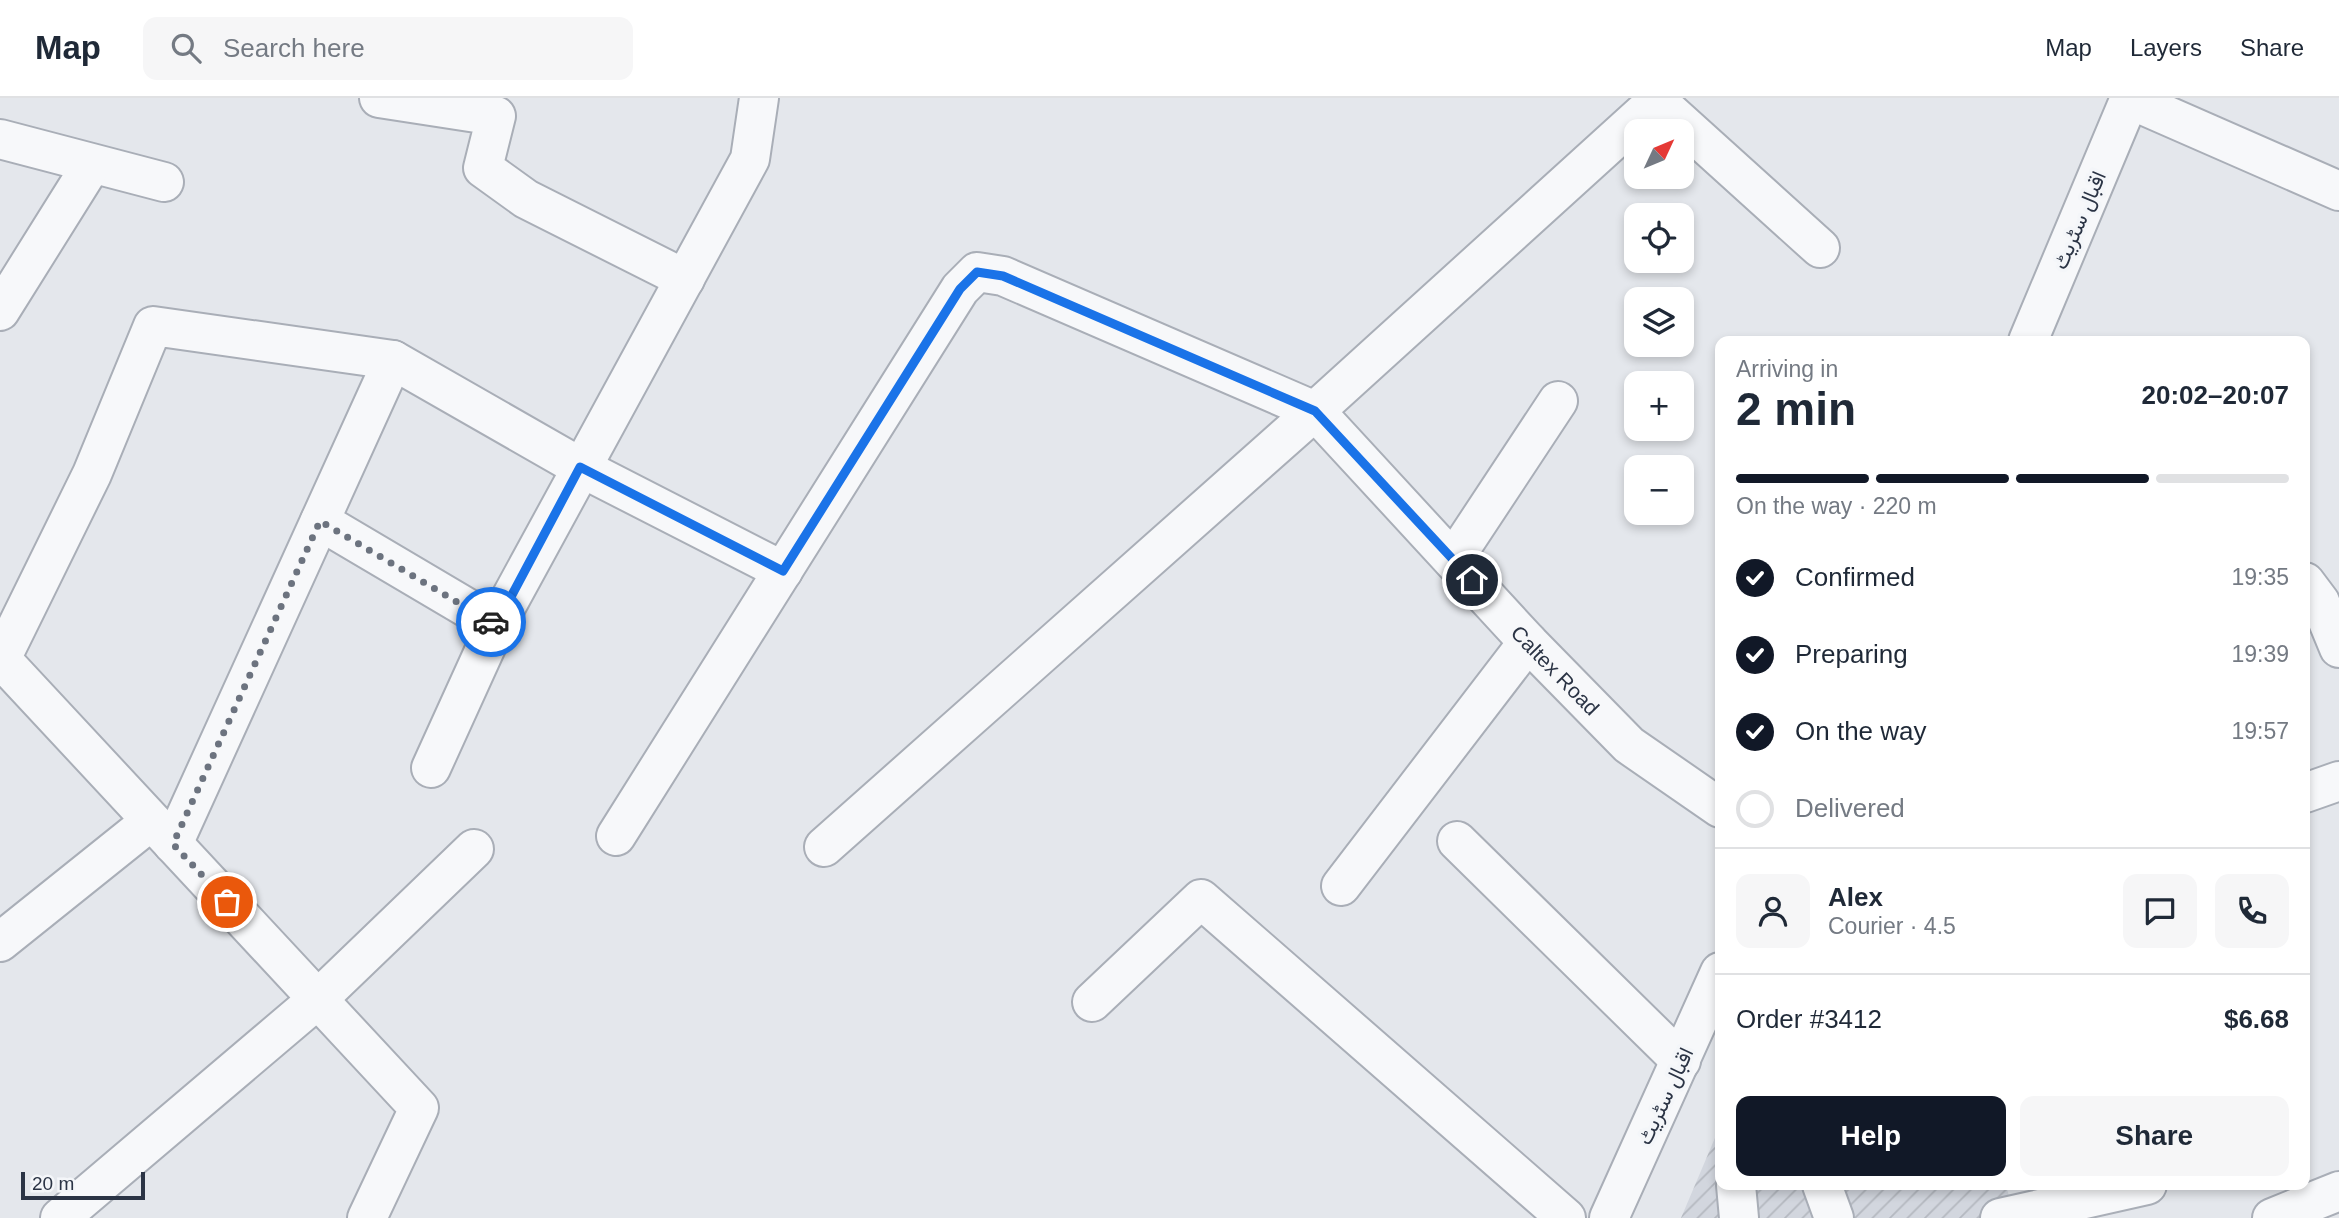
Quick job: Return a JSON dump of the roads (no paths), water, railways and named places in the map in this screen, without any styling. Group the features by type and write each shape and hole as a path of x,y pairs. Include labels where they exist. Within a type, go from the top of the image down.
{"street":[{"path":"379,98 496,116 483,168 526,199 685,279"},
{"path":"431,768 496,625 750,159 760,98"},
{"path":"2129,98 2339,191"},
{"name":"اقبال سٹریٹ","path":"2030,336 2129,98"},
{"path":"824,847 1315,411 1656,99 1820,248"},
{"path":"0,139 164,182"},
{"path":"0,311 92,164"},
{"name":"Caltex Road","path":"783,571 960,289 977,272 1003,276 1315,411 1528,642 1629,745 1715,805"},
{"path":"367,1218 419,1108 1,661 92,474 153,326 393,360 580,467 783,571 616,836"},
{"path":"0,942 162,832 320,521 393,360"},
{"path":"1453,560 1558,401"},
{"path":"320,521 496,625"},
{"path":"2310,589 2320,602 2339,648"},
{"path":"1341,886 1528,642"},
{"path":"2310,791 2339,781"},
{"path":"1457,841 1681,1061"},
{"path":"60,1218 318,999 474,849"},
{"path":"1092,1002 1201,899 1566,1218"},
{"name":"اقبال سٹریٹ","path":"1609,1218 1681,1061 1715,996"},
{"path":"1736,1190 1739,1218"},
{"path":"1824,1190 1834,1218"},
{"path":"2000,1218 2125,1190"},
{"path":"2293,1215 2339,1191"}]}
